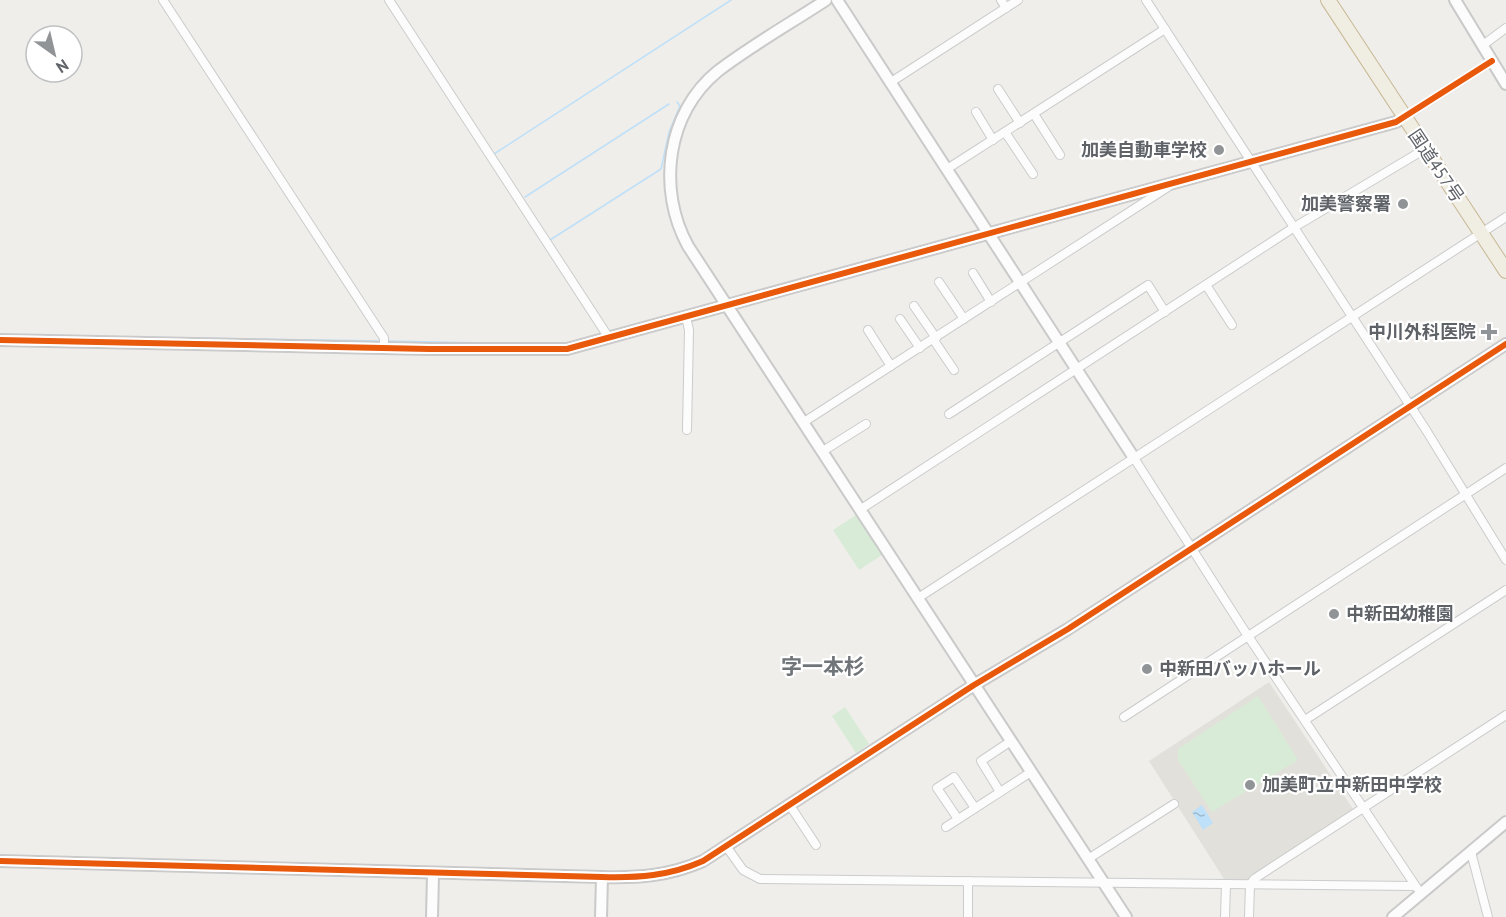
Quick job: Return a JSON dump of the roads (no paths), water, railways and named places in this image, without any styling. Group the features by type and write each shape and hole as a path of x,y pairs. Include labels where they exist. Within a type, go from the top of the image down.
{"highway":[{"name":"国道457号","path":"1328,0 1506,272"}],"street":[{"path":"163,0 384,343"},
{"path":"389,0 608,335"},
{"path":"826,0 712,77 686,111 673,143 669,188 676,222 688,246 1126,917"},
{"path":"837,0 1248,636 1418,889"},
{"path":"1001,0 1006,8"},
{"path":"891,82 1018,0"},
{"path":"1146,0 1293,228 1353,315 1467,494 1506,560"},
{"path":"1455,0 1506,85"},
{"path":"1483,45 1506,28"},
{"path":"947,169 1166,29"},
{"path":"0,340 384,343 553,350 728,306 1249,160 1396,122 1492,61"},
{"path":"998,89 1020,123"},
{"path":"976,112 993,140"},
{"path":"1034,114 1060,155"},
{"path":"1005,132 1033,174"},
{"path":"861,509 1293,228 1425,148"},
{"path":"804,423 1172,183"},
{"path":"918,598 1506,218"},
{"path":"973,273 991,302"},
{"path":"939,282 964,319"},
{"path":"949,414 1148,285 1165,312"},
{"path":"1206,285 1232,325"},
{"path":"914,306 954,370"},
{"path":"686,317 689,330 687,430"},
{"path":"900,319 920,348"},
{"path":"868,330 891,366"},
{"path":"0,861 433,875 602,878 665,875 703,861 974,685 1068,629 1506,344"},
{"path":"823,452 866,424"},
{"path":"1124,717 1506,468"},
{"path":"1305,720 1506,590"},
{"path":"1249,917 1250,885 1254,879 1506,715"},
{"path":"1000,792 981,761 1011,741"},
{"path":"946,827 1031,772"},
{"path":"958,819 937,788 954,777 975,808"},
{"path":"789,804 816,845"},
{"path":"1088,859 1174,804"},
{"path":"1393,917 1418,889 1471,852 1506,822"},
{"path":"726,846 743,870 760,879 1103,882 1418,889"},
{"path":"1471,852 1488,917"},
{"path":"432,917 433,875"},
{"path":"601,917 602,878"},
{"path":"968,881 968,917"},
{"path":"1225,917 1226,884"}],"water":[{"path":"1202,805 1213,823 1203,830 1192,812"}],"waterway":[{"path":"494,154 731,0"},
{"path":"550,240 661,169 669,132 680,106 677,102"},
{"path":"525,197 669,104"},
{"path":"63,336 382,341"},
{"path":"387,341 535,344"}],"place":[{"name":"加美自動車学校","path":"1219,150"},
{"name":"加美警察署","path":"1403,204"},
{"name":"中川外科医院","path":"1489,332"},
{"name":"中新田幼稚園","path":"1334,614"},
{"name":"中新田バッハホール","path":"1147,669"},
{"name":"加美町立中新田中学校","path":"1250,785"}],"district":[{"name":"字一本杉","path":"823,667"}]}
